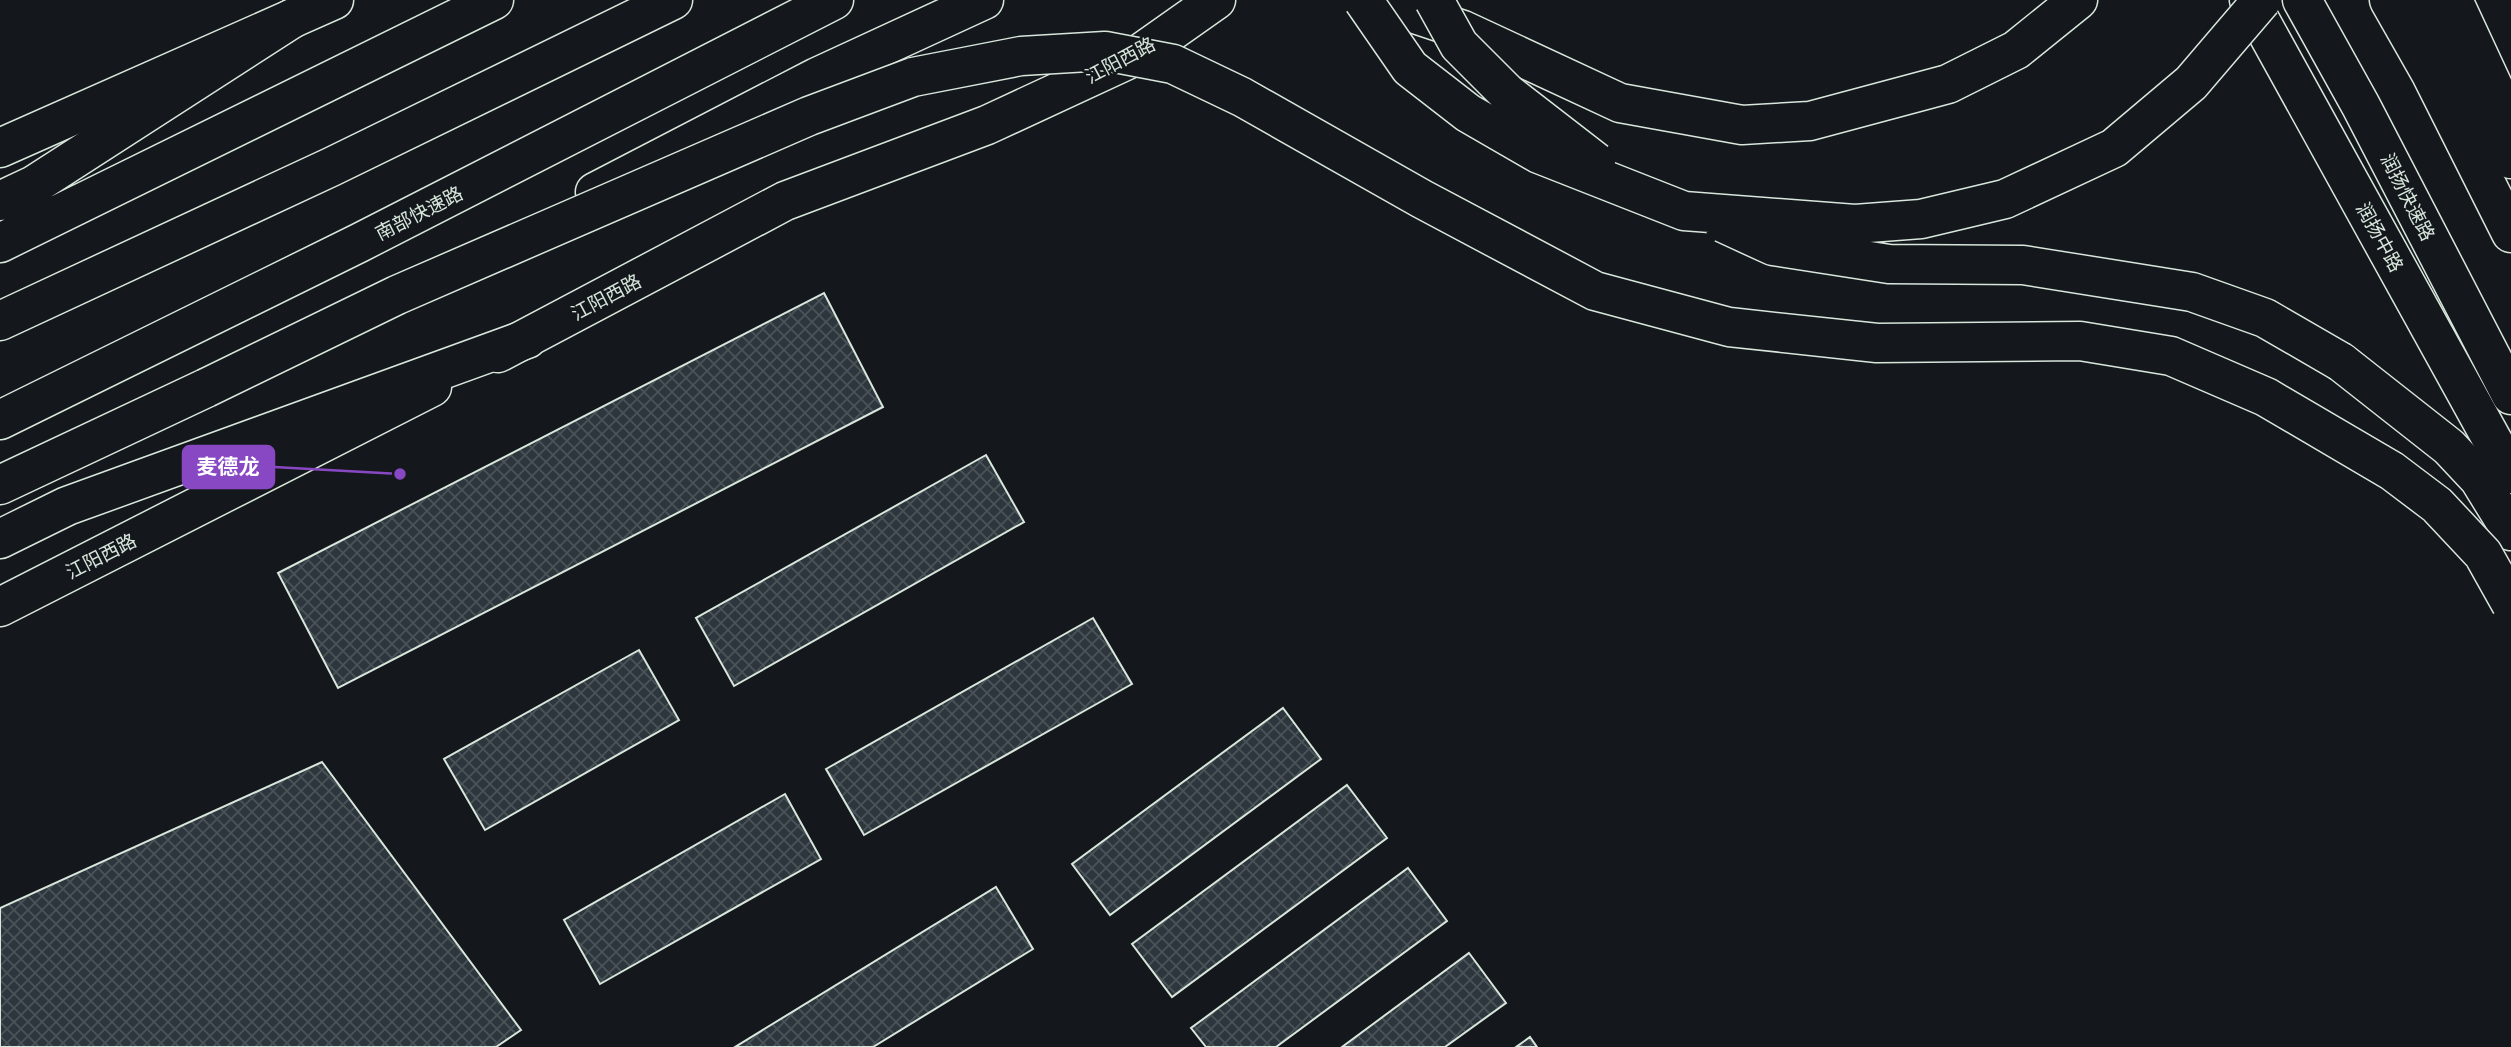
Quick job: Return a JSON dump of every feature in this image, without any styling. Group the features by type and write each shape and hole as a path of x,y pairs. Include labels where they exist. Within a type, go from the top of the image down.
{"main road":[{"path":"0,148 334,0"},
{"path":"0,243 494,0"},
{"path":"0,321 331,167 673,0"},
{"name":"南部快速路","path":"0,420 359,243 834,0"},
{"path":"0,485 397,295 817,77 984,0"},
{"name":"江阳西路","path":"0,607 527,339 785,201 986,125 1138,55 1216,0"},
{"path":"1363,0 1410,68 1468,113 1539,153 1684,211 1855,224 1921,219 2005,199 2114,148 2191,83 2262,0"},
{"path":"1373,0 1463,30 1620,103 1742,125 1810,121 1948,84 2016,50 2078,0"},
{"path":"1434,0 1460,45 1507,93 1605,169 1773,246 1889,264 2023,265 2192,292 2264,317 2341,362 2448,447 2480,479 2511,531"},
{"name":"润扬中路","path":"2249,0 2511,474"},
{"name":"润扬快速路","path":"2302,0 2361,106 2511,395"},
{"path":"2389,0 2430,72 2511,233"},
{"path":"2428,0 2511,159"},
{"path":"2453,0 2511,125"},
{"path":"0,201 34,185 293,18"},
{"path":"397,295 809,116 913,76 1021,56 1105,51 1173,64 1242,97 1422,199 1595,291 1729,327 1877,343 2080,341 2171,356 2266,397 2392,471 2437,505 2483,554 2511,604"},
{"path":"0,538 67,506 527,339"}],"building":[{"path":"824,293 883,407 338,688 278,573"},
{"path":"986,455 1024,522 734,686 696,618"},
{"path":"1093,618 1132,684 864,835 826,769"},
{"path":"639,650 679,720 485,830 444,759"},
{"path":"1283,708 1321,759 1110,915 1072,864"},
{"path":"322,762 521,1030 496,1047 0,1047 0,908"},
{"path":"1347,785 1387,838 1172,997 1132,944"},
{"path":"785,794 821,859 600,984 564,920"},
{"path":"1408,868 1447,921 1276,1047 1206,1047 1191,1028"},
{"path":"996,887 1033,949 873,1047 735,1047"},
{"path":"1469,953 1506,1003 1445,1047 1342,1047"},
{"path":"1530,1037 1537,1047 1516,1047"}],"place":[{"name":"麦德龙","path":"400,474"}]}
